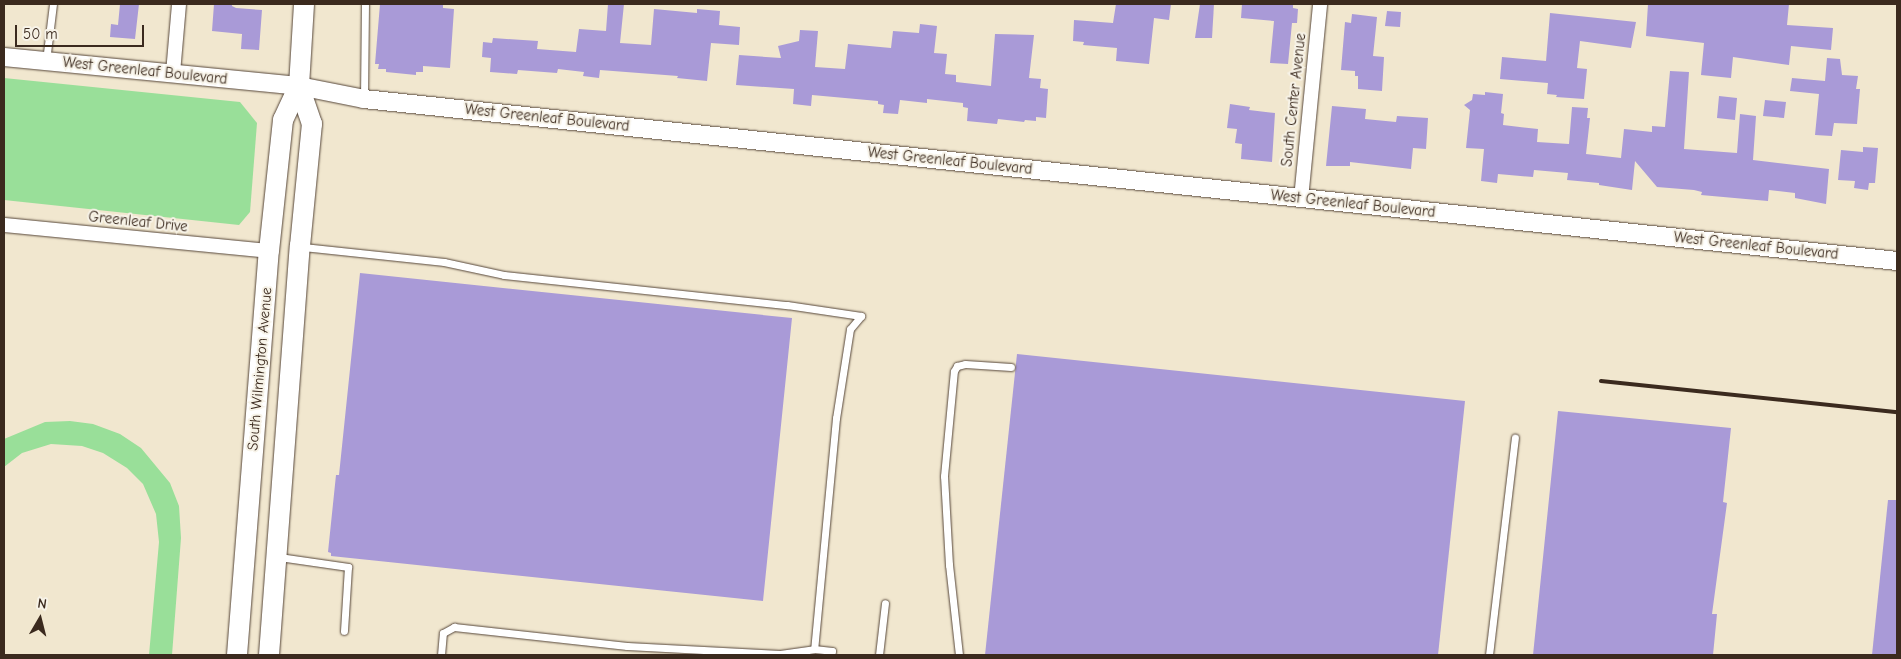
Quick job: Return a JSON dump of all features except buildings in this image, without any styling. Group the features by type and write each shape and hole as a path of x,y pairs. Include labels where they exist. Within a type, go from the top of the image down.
{"main road":[{"name":"South Wilmington Avenue","path":"237,655 269,251 283,120 299,86 304,4"},
{"name":"South Wilmington Avenue","path":"269,655 300,246 312,124 299,86"}],"street":[{"path":"173,73 179,4"},
{"name":"South Center Avenue","path":"1301,199 1320,4"},
{"name":"West Greenleaf Boulevard","path":"4,56 299,86 364,98 1897,261"},
{"name":"Greenleaf Drive","path":"4,225 269,251"}],"lane":[{"path":"46,61 53,4"},
{"path":"364,98 365,4"},
{"path":"300,246 444,262 504,275 787,305 861,316 850,329 836,418 814,649"},
{"path":"959,655 944,476 954,371 957,366 965,364 1011,367"},
{"path":"1489,655 1514,438"},
{"path":"276,556 348,567 344,632"},
{"path":"879,655 885,603"},
{"path":"440,655 442,634 454,627 627,646 756,654 780,654 814,649 832,651 831,655"}],"green space":[{"path":"4,78 240,102 257,123 250,212 239,225 4,200"},
{"path":"70,421 93,424 120,434 141,448 170,483 179,506 181,538 172,655 149,655 159,542 156,514 143,484 127,468 103,453 82,446 51,444 22,453 4,467 4,439 45,422"}],"railway":[{"path":"1601,381 1897,412"}]}
